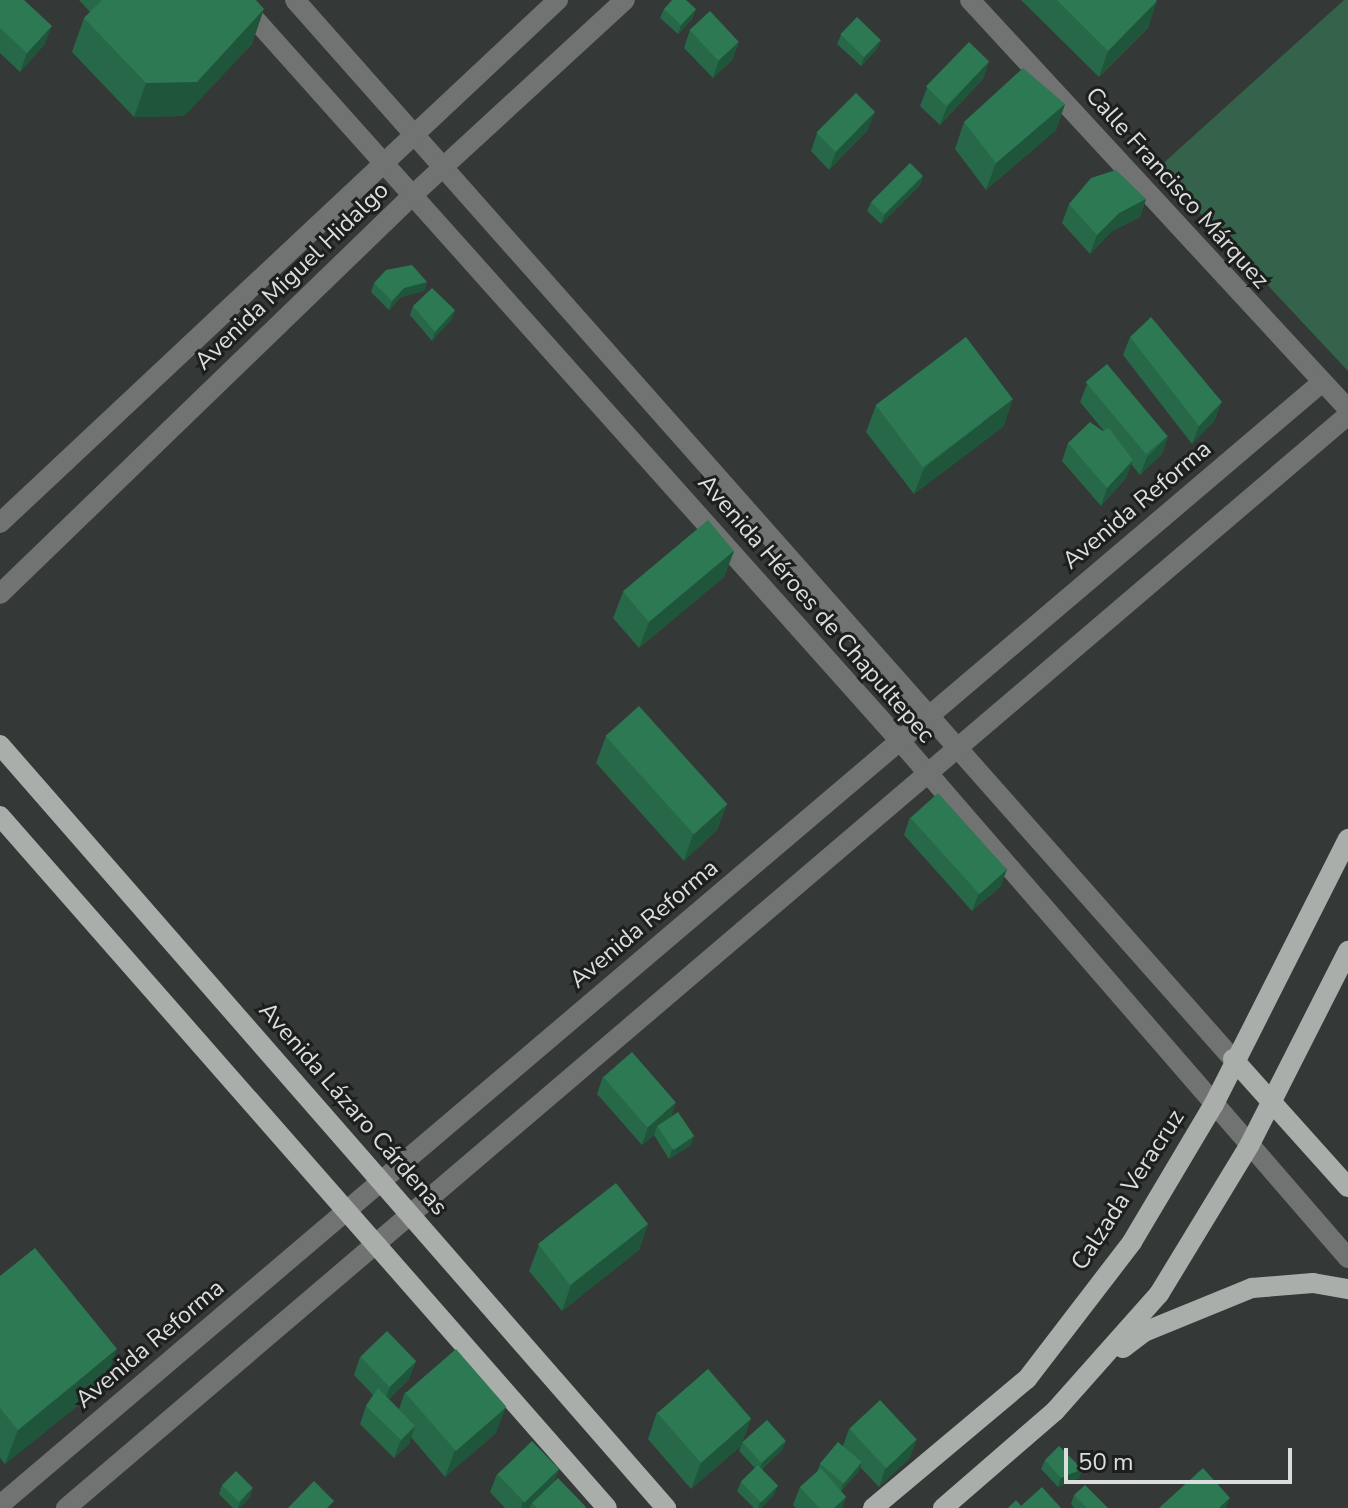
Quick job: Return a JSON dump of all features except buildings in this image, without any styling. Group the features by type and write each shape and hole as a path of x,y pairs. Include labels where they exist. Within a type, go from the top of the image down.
{"main road":[{"name":"Avenida Lázaro Cárdenas","path":"0,745 666,1508"},
{"path":"0,816 344,1213 607,1508"},
{"name":"Calzada Veracruz","path":"873,1508 1027,1379 1132,1242 1214,1104 1233,1059 1348,839"},
{"path":"943,1508 1055,1411 1159,1294 1249,1146 1348,951"},
{"name":"Avenida Héroes de Chapultepec","path":"1233,1059 1348,1187"},
{"path":"1085,1377 1144,1332 1252,1288 1313,1283 1348,1289"}],"street":[{"name":"Avenida Héroes de Chapultepec","path":"238,0 386,160 900,741 1348,1258"},
{"name":"Avenida Héroes de Chapultepec","path":"295,0 1233,1059"},
{"name":"Avenida Miguel Hidalgo","path":"0,523 413,132 558,0"},
{"name":"Avenida Miguel Hidalgo","path":"0,594 415,193 625,0"},
{"name":"Calle Francisco Márquez","path":"970,0 1348,412"},
{"name":"Avenida Reforma","path":"0,1505 1321,383"},
{"path":"66,1508 1348,412"}],"green space":[{"path":"1344,0 1348,0 1348,371 1158,168"}]}
